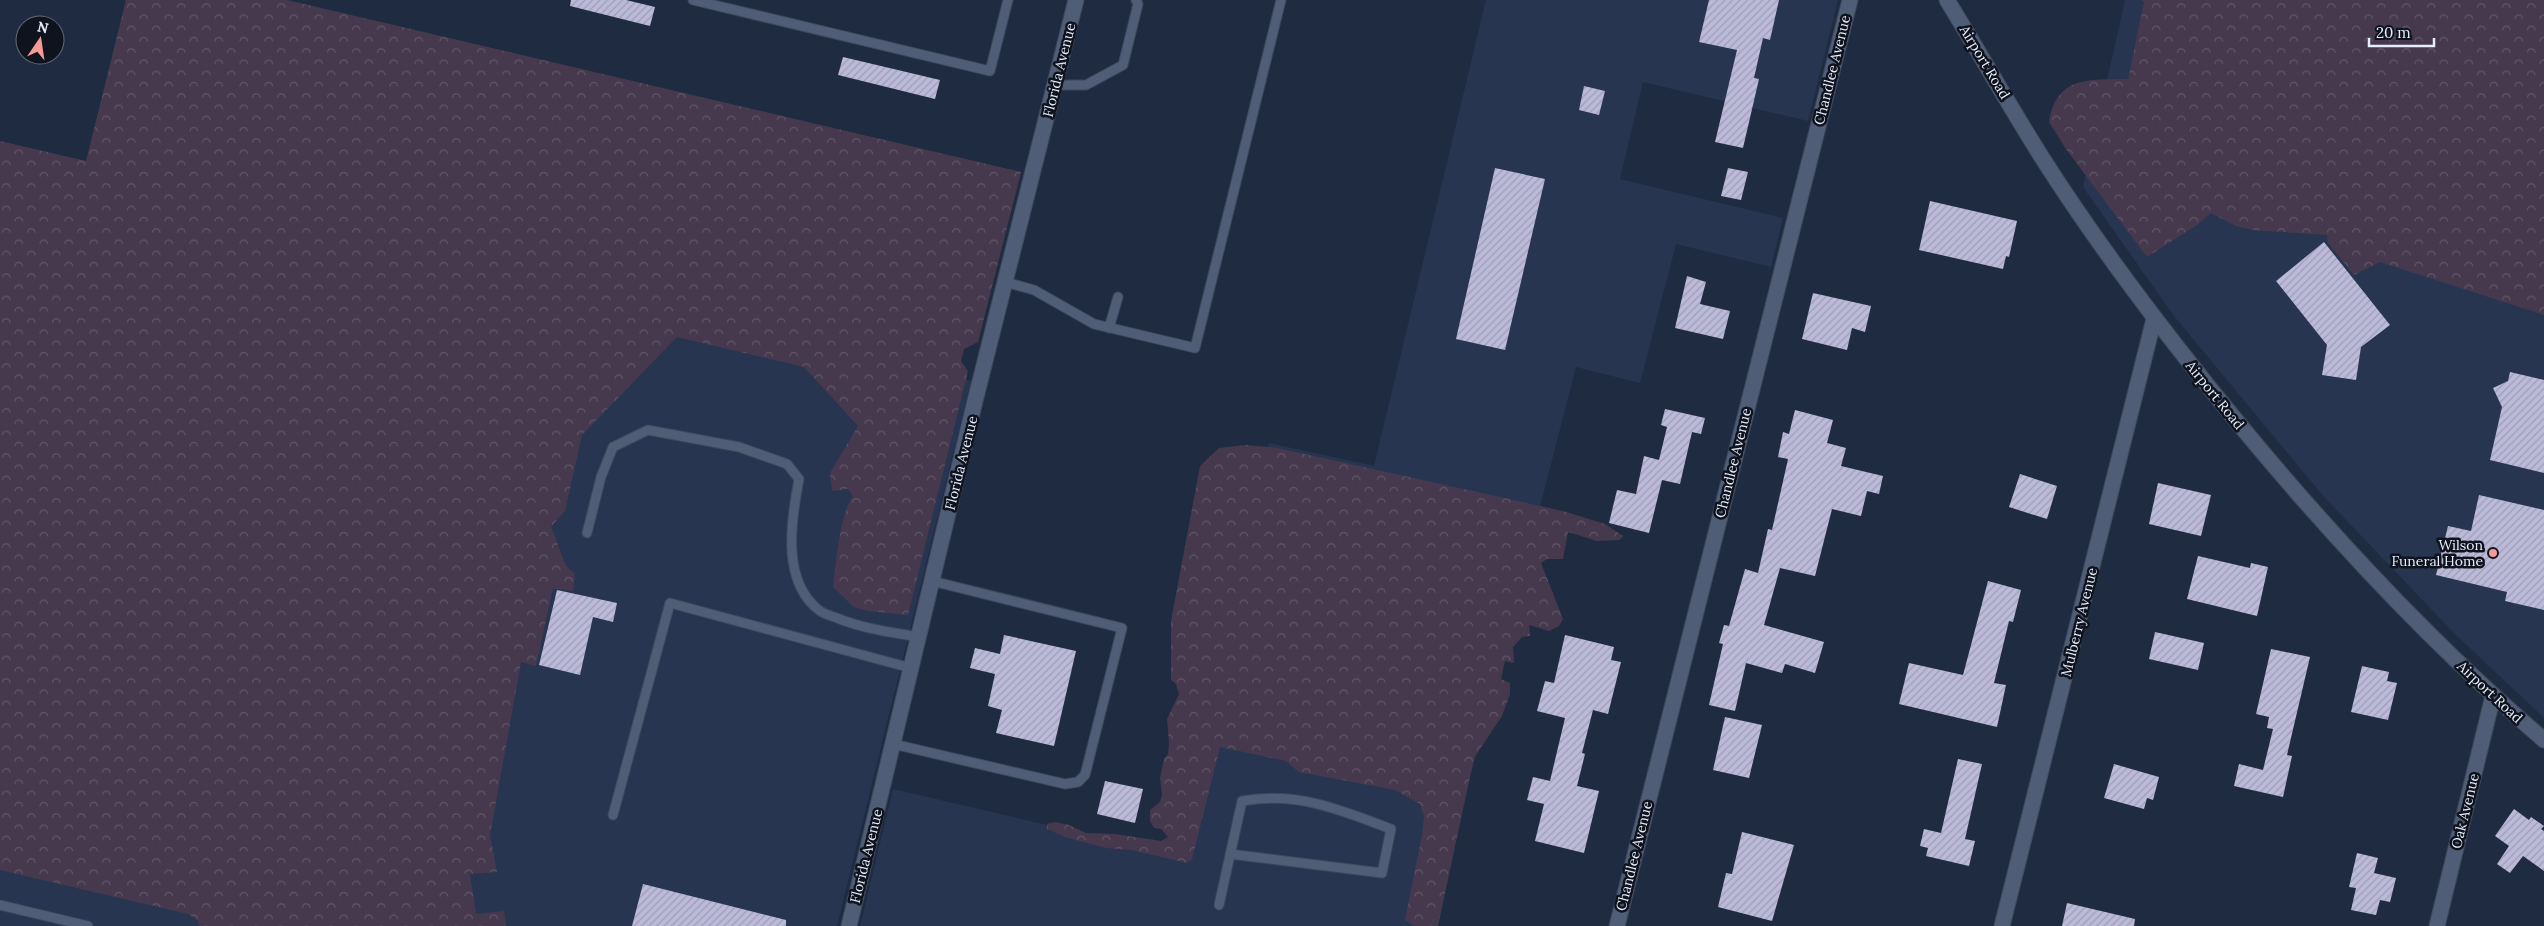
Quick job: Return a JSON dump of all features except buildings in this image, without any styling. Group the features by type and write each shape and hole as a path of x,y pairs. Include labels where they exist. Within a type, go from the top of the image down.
{"street":[{"name":"Florida Avenue","path":"849,926 1005,282 1076,0"},
{"name":"Chandlee Avenue","path":"1617,926 1850,0"},
{"name":"Airport Road","path":"1947,0 2042,157 2154,318 2218,398 2319,516 2399,602 2493,696 2544,740"},
{"name":"Mulberry Avenue","path":"2002,926 2154,318"},
{"name":"Oak Avenue","path":"2437,926 2493,696"}],"lane":[{"path":"693,0 990,71 1008,0"},
{"path":"1055,85 1086,85 1123,65 1138,4 1136,0"},
{"path":"1005,282 1034,290 1083,319 1109,328 1195,348 1281,0"},
{"path":"1109,328 1118,297"},
{"path":"587,532 600,477 613,447 648,430 739,446 787,464 799,479 794,508 792,547 798,586 820,611 860,628 918,637"},
{"path":"893,744 1065,784 1078,782 1086,775 1122,628 932,581"},
{"path":"613,815 670,603 911,668"},
{"path":"1219,905 1230,854 1242,801 1263,797 1300,799 1354,814 1391,829 1382,873 1230,854"},
{"path":"0,905 88,926"}],"shaded area":[{"path":"1486,0 1838,0 1808,121 1643,82 1620,179 1783,218 1771,267 1676,244 1640,383 1576,367 1432,926 860,926 893,789 1172,854 1269,443 1374,466"},
{"path":"2125,0 2544,0 2544,718 2454,633 2325,498 2174,316 2083,187"},
{"path":"595,293 971,381 837,926 446,926"},
{"path":"0,855 210,904 205,926 0,926"}],"green space":[{"path":"126,0 287,0 1021,172 978,342 964,349 961,361 968,371 908,615 868,611 854,607 833,587 842,526 853,496 848,489 832,491 830,473 858,426 804,367 677,337 582,435 565,511 551,527 566,566 575,574 573,591 553,588 536,666 521,662 490,835 497,872 470,874 476,914 504,911 506,926 200,926 197,920 188,914 0,870 0,141 86,161"},
{"path":"2141,0 2544,0 2544,315 2380,262 2354,275 2328,243 2327,235 2253,230 2236,226 2211,213 2197,225 2147,257 2066,149 2049,122 2053,107 2059,96 2067,88 2077,83 2088,81 2128,79 2144,2"},
{"path":"1246,445 1277,448 1563,511 1605,524 1623,536 1620,540 1597,541 1568,532 1563,559 1547,559 1541,563 1563,619 1559,626 1549,631 1529,625 1530,636 1522,637 1513,647 1514,663 1505,661 1501,679 1510,683 1510,694 1502,716 1474,758 1438,926 1414,926 1405,920 1422,835 1424,817 1420,804 1395,790 1299,772 1286,761 1220,747 1192,859 1187,863 1132,850 1106,848 1065,837 1047,829 1047,824 1055,822 1069,825 1086,833 1115,834 1161,841 1168,837 1161,829 1154,828 1150,821 1150,810 1160,802 1162,795 1160,778 1164,759 1168,754 1169,743 1167,719 1179,694 1176,684 1171,680 1171,621 1200,466 1219,448"}],"place":[{"name":"Wilson Funeral Home","path":"2493,553"}]}
